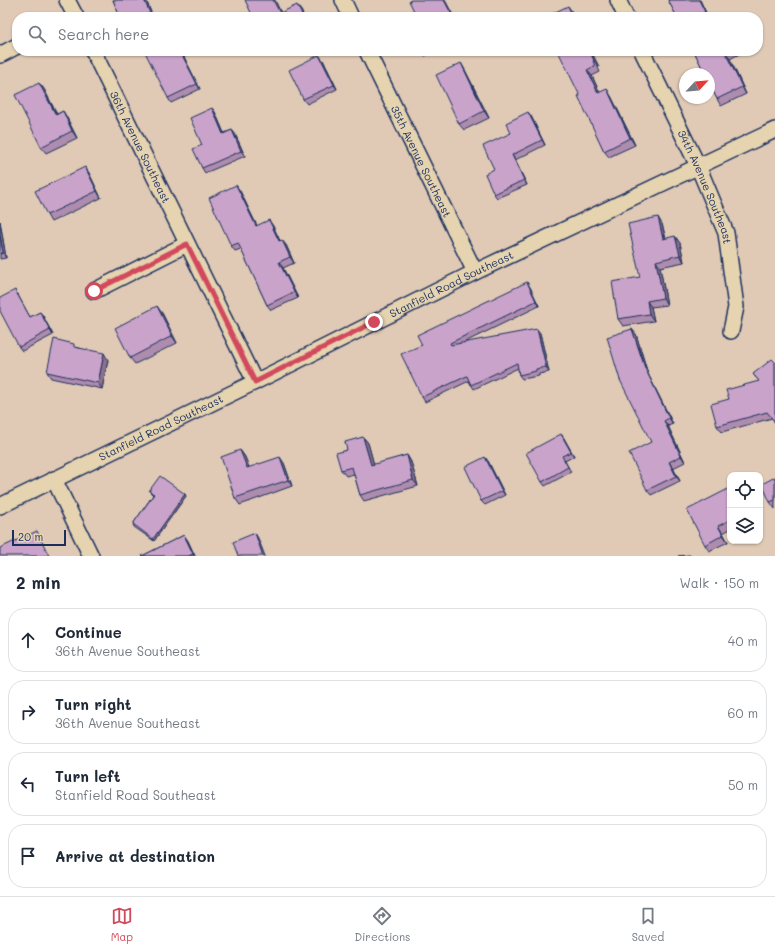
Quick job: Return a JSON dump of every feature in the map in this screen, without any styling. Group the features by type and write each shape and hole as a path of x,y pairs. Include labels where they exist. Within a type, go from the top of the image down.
{"street":[{"path":"67,0 73,12"},
{"path":"344,0 349,12"},
{"path":"618,0 624,12"},
{"path":"0,55 12,49"},
{"name":"36th Avenue Southeast","path":"95,56 255,382"},
{"name":"35th Avenue Southeast","path":"369,56 476,272"},
{"name":"34th Avenue Southeast","path":"644,56 698,166 726,233 736,307 731,331"},
{"name":"Stanfield Road Southeast","path":"0,506 255,382 476,272 775,130"},
{"path":"94,291 187,244"},
{"path":"54,479 91,556"}],"building":[{"path":"113,0 144,0 150,12 118,12"},
{"path":"245,0 273,0 279,12 251,12"},
{"path":"444,0 450,12 414,12 409,1"},
{"path":"668,0 699,0 705,12 674,12"},
{"path":"297,5 300,12 282,12"},
{"path":"568,6 571,12 555,12"},
{"path":"147,56 183,56 197,84 168,98"},
{"path":"320,56 334,85 303,99 289,70"},
{"path":"560,56 592,56 595,66 587,70 598,93 607,89 630,138 604,151 578,96 580,96"},
{"path":"696,56 727,56 742,87 717,99 715,95 715,68 702,68"},
{"path":"461,63 484,111 459,124 436,75"},
{"path":"39,83 56,115 63,111 72,131 41,147 15,95"},
{"path":"212,108 223,134 232,130 241,151 202,168 193,149 202,145 190,118"},
{"path":"528,112 542,140 512,155 524,180 494,194 485,174 494,169 483,146 511,133 506,123"},
{"path":"85,167 97,191 47,215 35,191"},
{"path":"236,185 256,226 269,220 279,241 282,240 290,257 279,262 294,292 267,305 238,243 231,246 209,198"},
{"path":"658,217 663,239 675,236 680,255 656,261 663,298 647,301 649,314 618,319 612,282 640,277 628,224"},
{"path":"0,236 3,253 0,254"},
{"path":"527,282 536,301 450,343 451,345 537,329 546,367 519,375 517,363 471,385 467,376 422,397 401,354 422,345 417,335"},
{"path":"15,290 30,317 40,312 50,330 19,347 0,311 0,298"},
{"path":"157,306 172,336 130,358 115,328"},
{"path":"632,329 645,368 669,418 664,421 681,456 669,462 676,476 647,490 629,453 651,442 620,380 607,337"},
{"path":"54,339 74,344 74,347 104,353 98,383 47,372"},
{"path":"772,359 775,362 775,422 767,412 717,426 711,404 729,399 726,390 759,381 753,374"},
{"path":"561,434 571,452 562,456 568,467 542,482 526,453"},
{"path":"363,437 371,465 407,455 413,480 360,495 352,467 341,470 336,453 347,450 345,442"},
{"path":"240,450 247,468 280,457 288,480 235,498 221,457"},
{"path":"485,457 502,491 481,501 465,467"},
{"path":"160,476 185,494 153,539 133,524 154,494 149,491"},
{"path":"775,477 775,500 770,502 763,483"},
{"path":"727,490 727,522 718,526 723,535 705,545 687,510"},
{"path":"37,531 49,556 0,556 0,548"},
{"path":"255,533 263,556 238,556 233,542"},
{"path":"184,535 193,554 188,556 142,556"}],"route":[{"path":"94,291 187,244 255,382 374,322"}]}
